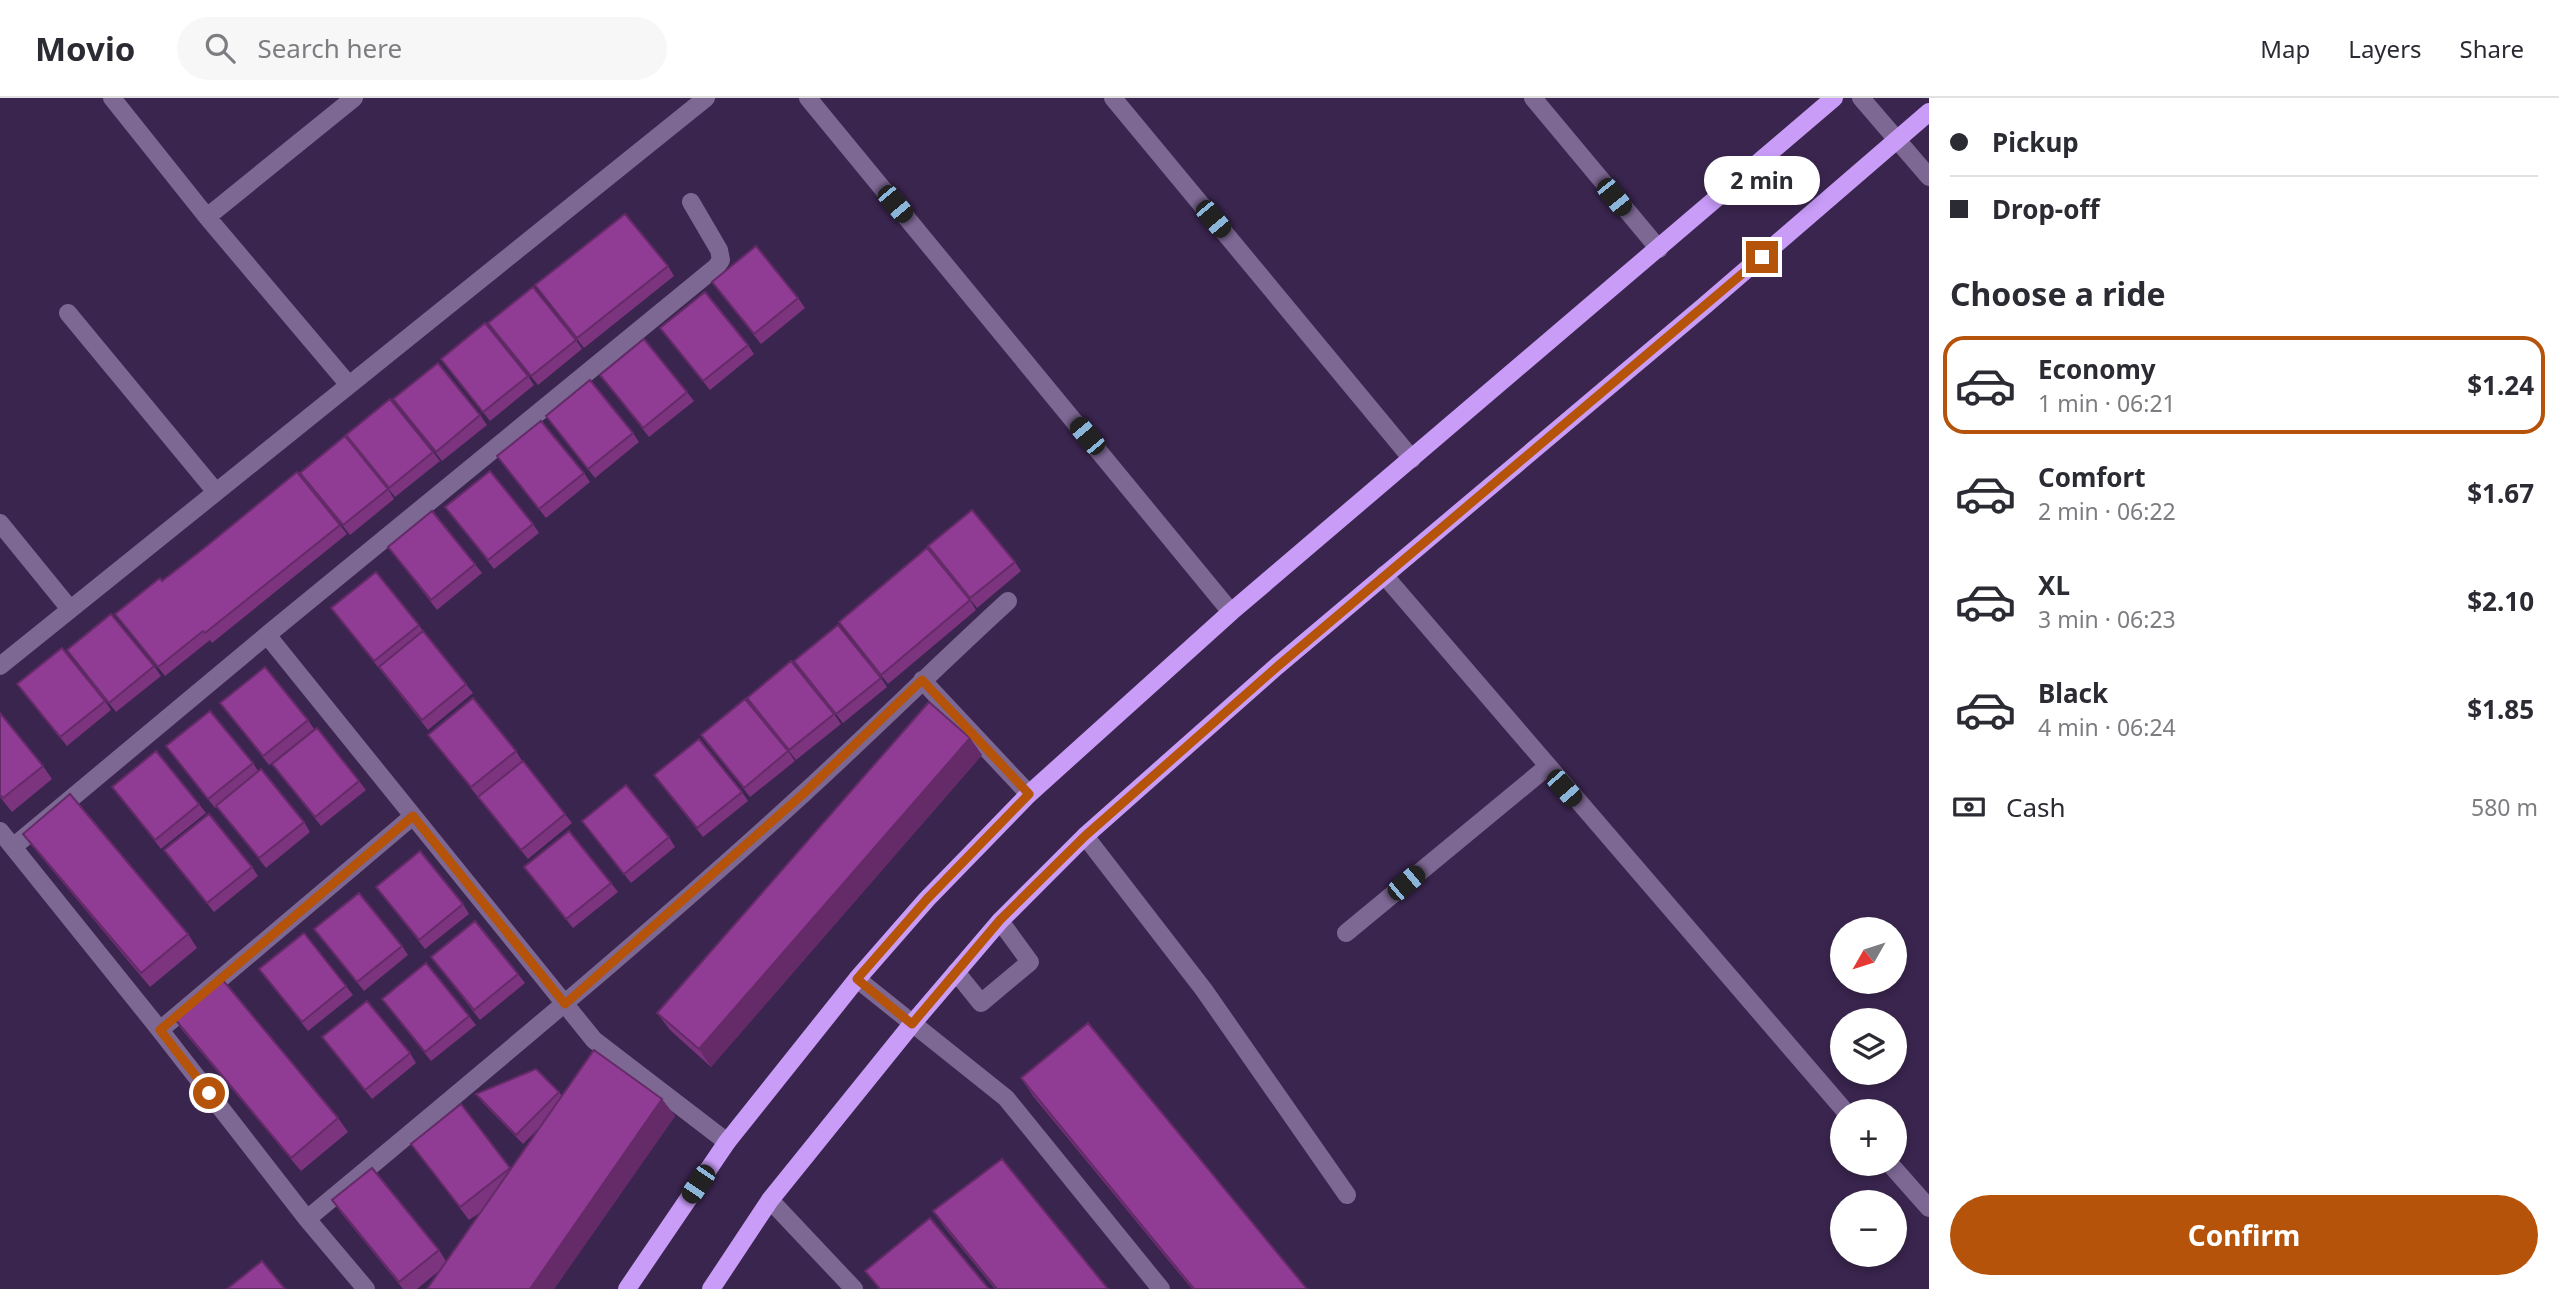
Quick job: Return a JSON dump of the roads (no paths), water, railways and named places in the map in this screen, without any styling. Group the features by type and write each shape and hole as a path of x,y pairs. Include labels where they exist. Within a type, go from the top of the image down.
{"main road":[{"path":"627,1289 727,1142 857,979 927,899 1029,794 1231,612 1834,98"},
{"path":"711,1289 770,1200 912,1024 1000,920 1085,836 1384,575 1928,113"}],"street":[{"path":"112,98 207,217 349,385"},
{"path":"207,217 354,98"},
{"path":"0,666 706,98"},
{"path":"808,98 1231,612"},
{"path":"1113,98 1412,459"},
{"path":"1533,98 1659,249"},
{"path":"1861,98 1929,177"},
{"path":"13,847 716,267 721,260 719,250 691,202"},
{"path":"68,313 216,492"},
{"path":"0,523 70,609"},
{"path":"1384,575 1547,768 1835,1099"},
{"path":"307,1219 565,1004 803,794 1008,601"},
{"path":"267,635 594,1040 727,1142"},
{"path":"922,680 1029,794"},
{"path":"1346,933 1547,768"},
{"path":"160,1030 413,816"},
{"path":"0,831 307,1219 366,1289"},
{"path":"1085,836 1204,990 1347,1195"},
{"path":"956,972 981,1003 1030,962 1000,920"},
{"path":"857,979 1006,1098 1161,1289"},
{"path":"1901,1176 1929,1208"},
{"path":"770,1200 854,1289"}]}
